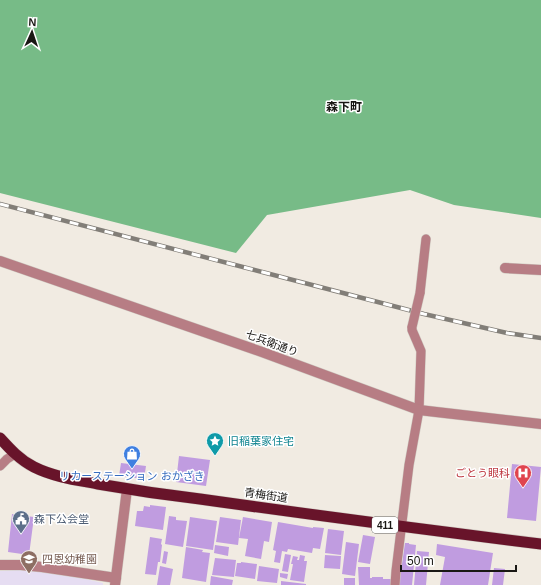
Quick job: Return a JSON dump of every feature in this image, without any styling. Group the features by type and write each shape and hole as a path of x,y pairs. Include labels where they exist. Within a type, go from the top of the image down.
{"highway":[{"name":"青梅街道","path":"0,438 24,462 50,473 73,480 127,489 402,527 541,544"}],"street":[{"name":"七兵衛通り","path":"0,261 262,352 419,410 541,424"},
{"path":"505,268 541,270"},
{"path":"0,565 42,567 115,582 127,489"}],"lane":[{"path":"395,585 409,465 419,410 421,350 412,327 420,293 426,239"},
{"path":"0,466 15,454"}],"shaded area":[{"name":"四恩幼稚園","path":"18,570 81,578 103,583 103,585 0,585 0,571"}],"green space":[{"path":"0,0 541,0 541,218 454,205 410,190 267,215 236,253 0,193"}],"building":[{"path":"179,456 210,460 206,486 176,482"},
{"path":"121,463 146,466 144,479 119,476"},
{"path":"512,464 541,467 536,521 507,518"},
{"path":"150,505 166,507 163,530 135,526 137,511 143,511 144,506 150,507"},
{"name":"森下公会堂","path":"12,514 34,517 29,555 8,552"},
{"path":"169,516 176,517 176,520 187,521 183,547 165,544"},
{"path":"190,517 217,521 213,550 186,546"},
{"path":"220,517 241,520 238,545 216,542"},
{"path":"243,517 272,522 269,542 264,541 261,559 245,556 248,539 239,538"},
{"path":"278,522 313,528 324,528 320,549 313,548 312,553 288,549 287,552 282,551 280,563 274,562 276,551 273,550"},
{"path":"328,529 344,531 341,555 325,553"},
{"path":"363,535 375,537 370,564 358,562"},
{"path":"150,537 162,539 160,562 158,562 156,575 145,574"},
{"path":"346,542 359,544 355,576 342,574"},
{"path":"405,543 416,545 412,585 399,585"},
{"path":"437,544 493,553 488,585 440,585 445,557 436,555"},
{"path":"215,545 229,547 228,556 214,553"},
{"path":"186,547 203,550 202,552 210,553 206,582 182,578"},
{"path":"164,551 168,552 166,564 162,563"},
{"path":"417,551 429,552 426,585 414,585"},
{"path":"285,554 291,555 288,572 282,571"},
{"path":"300,555 305,556 304,561 307,561 304,582 290,580 293,556 298,557 297,560 299,560"},
{"path":"325,555 341,556 340,569 324,568"},
{"path":"215,558 236,560 234,577 212,575"},
{"path":"237,563 257,564 255,579 235,576"},
{"path":"160,566 173,569 170,585 157,585"},
{"path":"259,566 279,569 277,583 257,581"},
{"path":"358,567 370,567 370,578 383,577 383,579 391,579 391,585 359,585"},
{"path":"494,568 505,569 503,585 492,585"},
{"path":"280,573 288,574 287,579 280,577"},
{"path":"211,576 233,580 232,585 210,585"},
{"path":"344,578 355,578 355,585 344,585"},
{"path":"281,581 306,584 306,585 281,585"}],"railway":[{"path":"0,204 424,314 507,333 541,338"}],"place":[{"name":"旧稲葉家住宅","path":"215,456"},
{"name":"リカーステーション おかざき","path":"132,469"},
{"name":"ごとう眼科","path":"523,488"},
{"name":"森下公会堂","path":"21,534"},
{"name":"四恩幼稚園","path":"29,574"}],"district":[{"name":"森下町","path":"344,107"}]}
